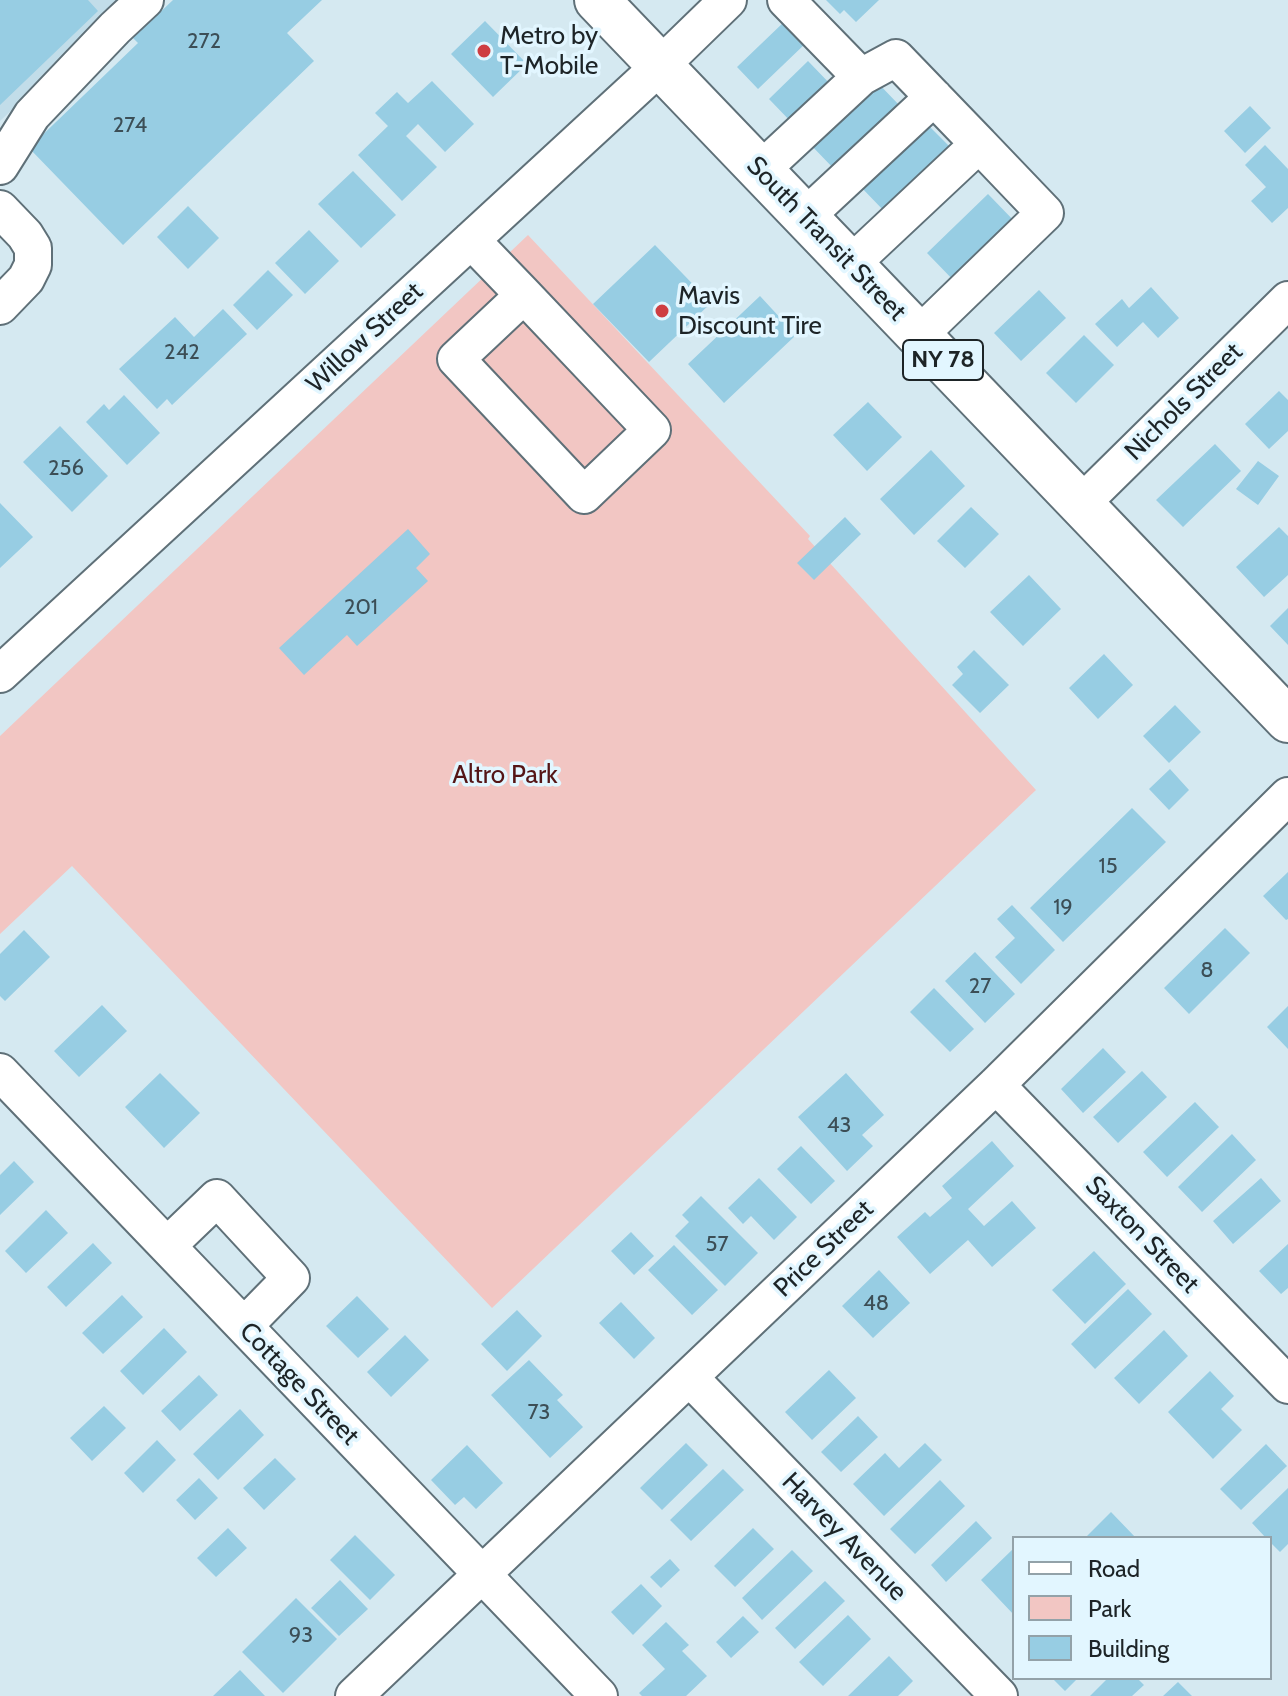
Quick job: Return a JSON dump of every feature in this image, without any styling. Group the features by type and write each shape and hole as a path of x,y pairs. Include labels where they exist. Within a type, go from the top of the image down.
{"highway":[{"name":"South Transit Street","path":"597,0 1288,720"}],"street":[{"name":"Willow Street","path":"0,674 728,0"},
{"path":"786,0 861,77"},
{"path":"0,166 32,115 134,3"},
{"path":"761,170 861,77 896,58 934,97 1045,213 919,335"},
{"path":"805,217 934,97"},
{"path":"851,264 979,144"},
{"path":"0,209 33,248 33,265 26,279 0,306"},
{"path":"471,240 524,295 652,430 584,495 456,359 524,295"},
{"name":"Nichols Street","path":"1081,504 1288,300"},
{"name":"Price Street","path":"354,1696 996,1085 1288,796"},
{"name":"Cottage Street","path":"0,1072 599,1696"},
{"name":"Saxton Street","path":"996,1085 1288,1385"},
{"path":"167,1246 217,1198 291,1278 244,1326"},
{"name":"Harvey Avenue","path":"690,1378 999,1696"}],"shaded area":[{"path":"0,0 128,0 0,121"}],"green space":[{"name":"Altro Park","path":"528,235 810,536 808,539 1036,790 492,1308 72,866 0,934 0,736"}],"building":[{"path":"0,0 88,0 98,11 0,105"},
{"path":"173,0 322,0 287,33 314,61 123,245 29,148 138,43 133,38"},
{"path":"826,0 879,0 856,22 844,10 840,14"},
{"path":"485,21 527,64 493,97 451,54"},
{"path":"785,21 806,43 758,89 737,67"},
{"path":"808,61 834,88 795,126 769,99"},
{"path":"875,80 901,107 836,171 809,143"},
{"path":"432,81 474,124 445,152 418,124 406,136 437,167 402,201 358,155 388,126 375,113 397,92 408,103"},
{"path":"1250,106 1271,128 1245,153 1224,131"},
{"path":"924,121 952,149 886,213 858,184"},
{"path":"1265,145 1288,169 1288,208 1272,223 1251,201 1266,187 1245,165"},
{"path":"353,171 396,215 361,248 318,204"},
{"path":"988,194 1019,226 958,285 927,253"},
{"path":"188,206 219,238 188,269 157,237"},
{"path":"309,230 339,261 305,294 275,263"},
{"path":"655,245 711,303 649,362 593,304"},
{"path":"268,270 293,295 257,330 233,305"},
{"path":"1151,287 1179,318 1158,338 1143,322 1117,347 1095,324 1122,299 1129,308"},
{"path":"1039,290 1066,318 1021,361 994,333"},
{"path":"760,296 796,335 724,403 688,364"},
{"path":"223,309 247,334 172,405 167,399 157,409 119,369 175,317 194,337"},
{"path":"1084,335 1114,365 1076,403 1046,373"},
{"path":"1279,391 1288,400 1288,431 1269,449 1245,424"},
{"path":"124,395 160,433 127,465 86,422 104,404 109,410"},
{"path":"868,402 902,437 867,471 833,435"},
{"path":"60,426 108,476 72,512 23,462"},
{"path":"1215,444 1241,471 1183,527 1156,500"},
{"path":"931,450 965,486 914,535 880,499"},
{"path":"1258,461 1279,476 1258,505 1236,489"},
{"path":"0,503 33,537 0,568"},
{"path":"971,507 999,534 965,568 937,541"},
{"path":"845,517 861,534 814,580 797,563"},
{"path":"1279,527 1288,536 1288,575 1264,597 1236,567"},
{"path":"408,529 430,554 416,568 428,581 357,646 347,635 304,675 279,648"},
{"path":"1029,575 1061,609 1023,646 990,612"},
{"path":"1288,608 1288,645 1270,626"},
{"path":"974,650 1009,685 980,713 952,685 963,674 957,667"},
{"path":"1104,654 1133,685 1098,719 1069,688"},
{"path":"1175,705 1201,732 1169,763 1143,736"},
{"path":"1170,769 1189,790 1169,810 1149,789"},
{"path":"1132,808 1166,842 1063,942 1030,908"},
{"path":"1288,872 1288,919 1286,920 1263,896"},
{"path":"1012,905 1055,950 1021,984 995,957 1015,938 997,919"},
{"path":"1225,928 1250,953 1189,1014 1164,988"},
{"path":"24,930 50,957 5,1001 0,996 0,954"},
{"path":"975,952 1015,994 985,1023 945,981"},
{"path":"934,988 974,1029 950,1052 910,1012"},
{"path":"102,1005 127,1031 79,1077 54,1051"},
{"path":"1288,1006 1288,1049 1267,1027"},
{"path":"1103,1048 1126,1072 1083,1113 1061,1089"},
{"path":"1142,1071 1167,1097 1118,1143 1093,1117"},
{"path":"160,1073 200,1113 164,1148 125,1107"},
{"path":"846,1073 884,1115 862,1135 873,1146 847,1171 798,1117"},
{"path":"1195,1102 1219,1127 1167,1177 1143,1152"},
{"path":"1232,1134 1256,1160 1202,1212 1178,1187"},
{"path":"992,1141 1014,1166 968,1209 984,1226 1012,1201 1036,1228 992,1267 968,1240 930,1274 897,1237 925,1212 930,1217 952,1198 942,1186"},
{"path":"801,1146 835,1181 811,1204 777,1169"},
{"path":"14,1161 34,1182 0,1215 0,1175"},
{"path":"759,1178 797,1217 774,1240 751,1216 743,1224 728,1208"},
{"path":"1261,1178 1281,1201 1233,1244 1213,1221"},
{"path":"701,1196 758,1253 725,1286 675,1236 689,1222 682,1215"},
{"path":"46,1210 68,1233 26,1273 5,1251"},
{"path":"631,1232 654,1256 634,1275 611,1251"},
{"path":"93,1243 112,1263 66,1307 47,1287"},
{"path":"1288,1244 1288,1288 1281,1294 1259,1271"},
{"path":"674,1245 718,1290 692,1315 648,1270"},
{"path":"1094,1251 1126,1284 1085,1324 1052,1290"},
{"path":"879,1270 910,1303 873,1338 842,1306"},
{"path":"1128,1289 1152,1314 1095,1369 1071,1344"},
{"path":"122,1295 143,1317 103,1354 82,1333"},
{"path":"357,1296 389,1329 358,1358 326,1326"},
{"path":"621,1302 655,1338 634,1359 599,1323"},
{"path":"517,1310 542,1336 507,1371 481,1344"},
{"path":"164,1328 187,1352 143,1395 120,1371"},
{"path":"1164,1330 1188,1356 1139,1404 1114,1378"},
{"path":"405,1335 429,1360 391,1397 367,1372"},
{"path":"529,1360 563,1395 557,1400 583,1427 550,1458 491,1395"},
{"path":"829,1370 856,1398 812,1440 785,1412"},
{"path":"1210,1371 1234,1396 1221,1409 1242,1430 1213,1459 1168,1412"},
{"path":"199,1375 218,1395 180,1431 161,1411"},
{"path":"104,1406 126,1428 92,1461 70,1438"},
{"path":"240,1409 264,1435 218,1480 193,1454"},
{"path":"858,1416 878,1437 841,1472 821,1452"},
{"path":"157,1440 176,1460 143,1493 124,1473"},
{"path":"686,1443 708,1465 662,1510 640,1488"},
{"path":"925,1443 942,1460 884,1516 853,1484 885,1453 899,1468"},
{"path":"1266,1444 1287,1466 1241,1510 1220,1489"},
{"path":"467,1445 503,1483 476,1509 464,1497 455,1505 431,1480"},
{"path":"275,1458 296,1479 264,1510 243,1488"},
{"path":"723,1469 744,1490 691,1541 670,1520"},
{"path":"199,1478 218,1498 195,1520 176,1500"},
{"path":"940,1480 965,1506 915,1554 890,1529"},
{"path":"1288,1488 1288,1544 1280,1552 1272,1544 1272,1536 1264,1536 1252,1523"},
{"path":"1111,1512 1134,1536 1087,1536"},
{"path":"976,1521 992,1538 946,1582 931,1565"},
{"path":"228,1528 247,1548 216,1577 197,1558"},
{"path":"753,1528 774,1549 735,1587 714,1566"},
{"path":"355,1535 395,1575 370,1600 330,1560"},
{"path":"792,1550 813,1571 762,1620 742,1598"},
{"path":"1012,1550 1012,1613 981,1580"},
{"path":"670,1559 680,1570 661,1588 650,1577"},
{"path":"340,1580 368,1609 339,1636 311,1608"},
{"path":"825,1581 845,1601 795,1649 775,1628"},
{"path":"641,1584 662,1606 633,1635 611,1612"},
{"path":"296,1598 337,1639 283,1693 242,1652"},
{"path":"848,1615 871,1639 823,1686 799,1662"},
{"path":"743,1616 759,1632 731,1658 716,1642"},
{"path":"666,1622 689,1645 682,1651 707,1676 686,1696 642,1696 639,1693 665,1669 642,1645"},
{"path":"889,1656 913,1681 898,1696 848,1696"},
{"path":"240,1670 265,1696 213,1696"},
{"path":"1054,1680 1076,1680 1065,1691"},
{"path":"1106,1680 1139,1680 1144,1685 1132,1696 1090,1696"},
{"path":"1178,1682 1192,1696 1163,1696"}],"place":[{"name":"Metro by T-Mobile","path":"484,51"},
{"name":"Mavis Discount Tire","path":"662,311"}]}
